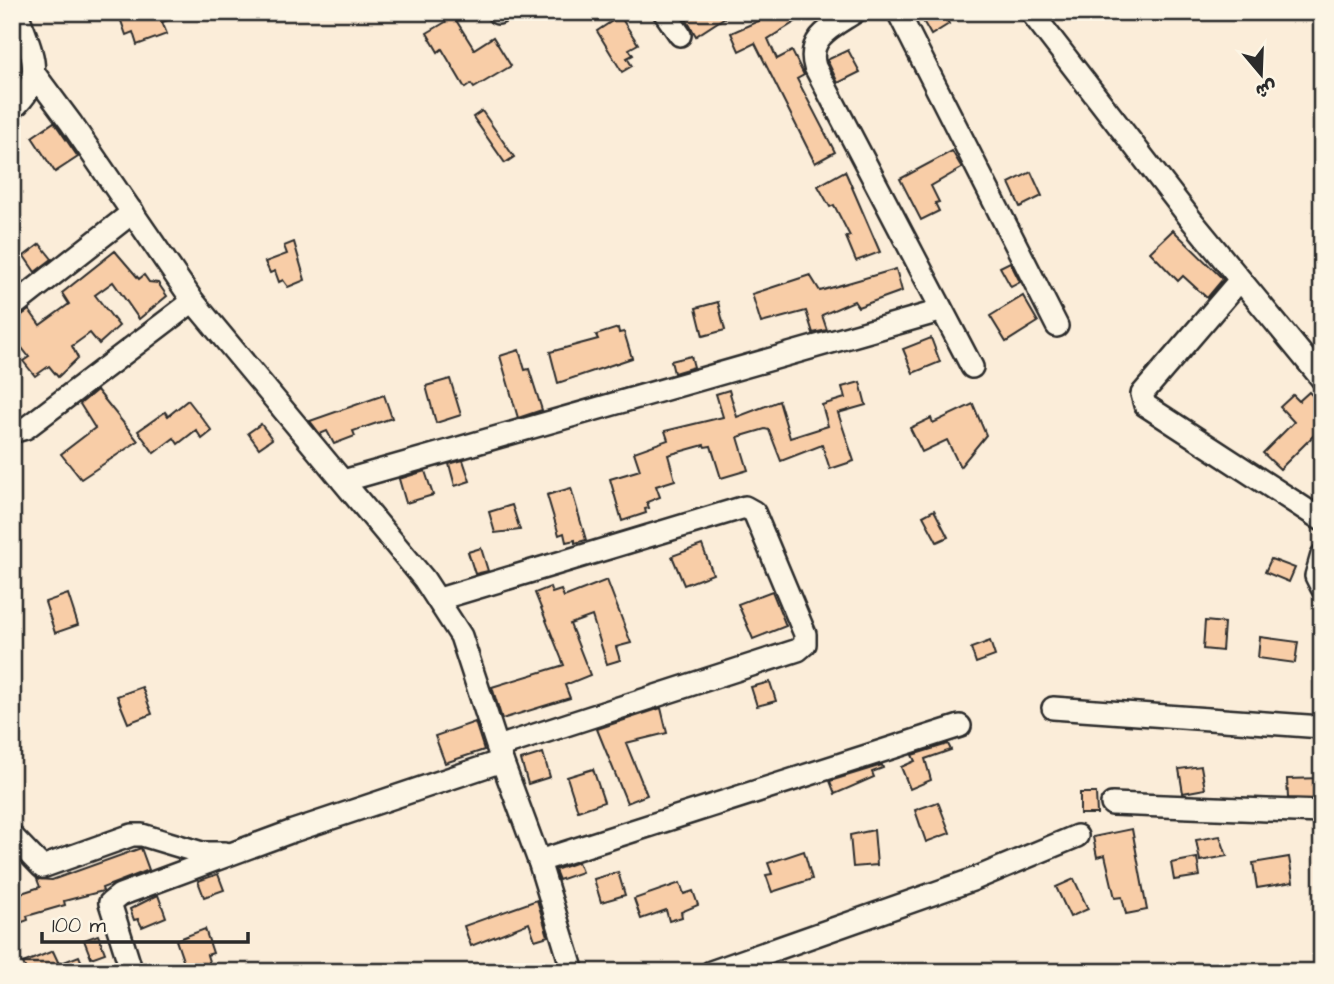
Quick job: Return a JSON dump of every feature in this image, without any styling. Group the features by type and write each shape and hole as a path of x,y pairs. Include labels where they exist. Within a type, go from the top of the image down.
{"street":[{"path":"17,12 33,57 36,76 193,301 439,599 461,636 539,861 573,972"},
{"path":"664,12 680,35"},
{"path":"855,12 822,33 814,44 812,57 940,311 972,367"},
{"path":"898,12 1057,326"},
{"path":"1031,12 1091,93 1322,379"},
{"path":"12,109 29,91 36,76"},
{"path":"12,307 133,212"},
{"path":"1240,280 1142,394 1142,400 1144,405 1322,520"},
{"path":"12,432 26,428 193,301"},
{"path":"343,481 940,311"},
{"path":"129,972 129,963 110,903 120,895 500,754 798,650 805,643 806,634 754,512 746,507 439,599"},
{"path":"1322,555 1317,576 1322,588"},
{"path":"1053,708 1322,727"},
{"path":"539,861 960,726"},
{"path":"1112,804 1322,812"},
{"path":"15,838 42,867 132,835 142,835 202,853 241,852"},
{"path":"711,972 972,880 1077,836"}],"building":[{"path":"125,12 186,14 162,22 167,34 137,45 133,32 126,35 120,18 127,16"},
{"path":"682,12 733,12 696,36"},
{"path":"761,12 811,12 768,39 777,59 792,51 804,75 797,79 835,152 815,163 755,43 739,51 731,33 765,18"},
{"path":"918,12 943,12 949,24 931,35"},
{"path":"620,16 638,44 629,49 633,55 627,58 632,66 622,72 597,31"},
{"path":"454,17 474,49 493,37 511,66 474,88 471,84 465,88 442,49 438,52 427,33"},
{"path":"848,50 860,72 838,83 827,60"},
{"path":"482,111 514,157 505,163 473,117"},
{"path":"54,122 78,157 55,172 32,137"},
{"path":"952,151 962,168 931,186 939,202 935,203 939,211 921,220 900,179"},
{"path":"845,171 880,252 856,261 846,237 850,236 834,205 830,207 818,186"},
{"path":"1031,172 1042,196 1020,207 1009,183"},
{"path":"1173,230 1223,279 1207,298 1183,276 1178,281 1150,252"},
{"path":"294,242 305,280 288,287 283,280 279,282 275,271 270,273 265,262 287,254 284,246"},
{"path":"40,244 52,259 35,272 24,256"},
{"path":"115,251 139,279 144,275 149,282 158,283 167,296 139,319 113,282 95,295 119,326 99,344 90,333 72,346 78,358 58,377 49,366 35,376 23,361 29,357 12,335 20,327 15,320 29,310 40,325 69,304 62,293"},
{"path":"1010,262 1020,282 1011,287 1000,267"},
{"path":"896,269 902,291 858,307 854,301 822,315 827,330 813,333 806,311 761,323 752,294 810,275 820,291"},
{"path":"1023,296 1038,322 1006,342 990,316"},
{"path":"718,302 725,330 703,336 696,308"},
{"path":"618,328 619,333 624,332 632,358 558,383 550,352 598,339 596,335"},
{"path":"931,338 940,362 913,373 903,349"},
{"path":"519,350 525,370 529,369 542,410 518,418 500,356"},
{"path":"691,356 694,367 674,373 671,361"},
{"path":"450,379 461,415 436,423 426,386"},
{"path":"860,382 866,405 838,413 854,461 830,469 822,445 781,461 769,430 765,429 738,437 748,470 721,478 711,446 704,445 668,455 675,480 656,486 660,497 647,502 649,508 645,509 646,513 622,521 610,479 640,470 634,452 668,440 665,431 723,417 716,394 729,390 737,417 779,401 790,438 828,426 822,405 845,398 842,387"},
{"path":"97,390 138,441 81,479 61,454 95,428 80,404"},
{"path":"1309,392 1322,405 1322,427 1280,469 1263,453 1294,422 1280,407 1293,395 1299,401"},
{"path":"384,395 392,418 353,431 355,436 334,444 327,431 320,434 310,421"},
{"path":"188,400 212,431 202,439 196,430 178,444 174,438 154,453 138,431 165,412 168,416"},
{"path":"973,404 986,435 960,467 947,440 922,452 910,428 931,418 933,423"},
{"path":"261,424 272,439 259,448 248,433"},
{"path":"463,460 470,481 455,486 449,464"},
{"path":"425,471 433,495 406,503 399,479"},
{"path":"571,488 586,540 575,543 575,540 566,542 564,533 559,535 547,495"},
{"path":"512,505 520,530 495,533 489,512"},
{"path":"934,510 948,537 937,542 923,516"},
{"path":"702,545 713,574 684,585 672,556"},
{"path":"481,548 488,571 475,574 468,552"},
{"path":"1271,559 1295,568 1289,582 1265,572"},
{"path":"607,580 631,643 616,647 620,660 607,664 592,616 570,624 590,675 565,685 570,698 502,719 492,687 564,665 535,593 550,587 552,593 561,590 564,597"},
{"path":"772,591 786,626 753,639 738,604"},
{"path":"68,594 78,625 55,633 45,602"},
{"path":"1205,621 1224,623 1222,651 1203,649"},
{"path":"1260,637 1298,642 1295,663 1258,658"},
{"path":"990,641 995,656 976,663 971,648"},
{"path":"770,682 776,701 757,706 751,687"},
{"path":"142,687 152,714 128,723 117,696"},
{"path":"661,708 667,733 626,743 647,795 627,803 597,729"},
{"path":"475,722 484,750 445,763 435,736"},
{"path":"948,744 951,750 925,759 931,780 910,789 901,767 915,761 912,755"},
{"path":"543,753 550,777 528,784 521,760"},
{"path":"882,765 883,768 872,772 874,777 835,794 830,781"},
{"path":"1201,766 1205,789 1183,793 1179,769"},
{"path":"593,769 604,802 578,811 567,777"},
{"path":"1322,778 1322,799 1288,798 1287,779"},
{"path":"1080,793 1096,793 1097,814 1080,814"},
{"path":"938,802 950,833 926,842 915,810"},
{"path":"1132,829 1147,910 1126,914 1122,897 1115,898 1105,855 1097,857 1093,837"},
{"path":"874,830 877,865 853,867 850,835"},
{"path":"1220,836 1227,856 1200,861 1196,840"},
{"path":"141,848 149,870 102,888 103,891 64,901 65,905 27,916 28,920 12,926 12,896 40,887 37,879 52,880"},
{"path":"804,851 812,879 772,892 766,875 772,874 768,863"},
{"path":"1289,857 1293,882 1257,888 1253,863"},
{"path":"1197,858 1200,876 1174,880 1171,863"},
{"path":"578,862 582,872 559,880 555,870"},
{"path":"618,872 625,895 601,902 594,879"},
{"path":"218,874 224,890 204,897 198,881"},
{"path":"1074,879 1088,909 1070,917 1056,887"},
{"path":"680,883 684,894 693,891 698,905 681,912 682,917 669,921 666,910 641,919 634,899"},
{"path":"158,895 166,917 142,927 138,919 134,920 130,909"},
{"path":"537,900 548,936 535,940 529,923 471,946 464,926"},
{"path":"205,929 213,953 207,955 211,968 199,972 196,972 194,966 186,969 176,940"},
{"path":"98,935 105,953 91,958 84,940"},
{"path":"53,951 59,964 79,956 86,972 27,972 23,963"}]}
